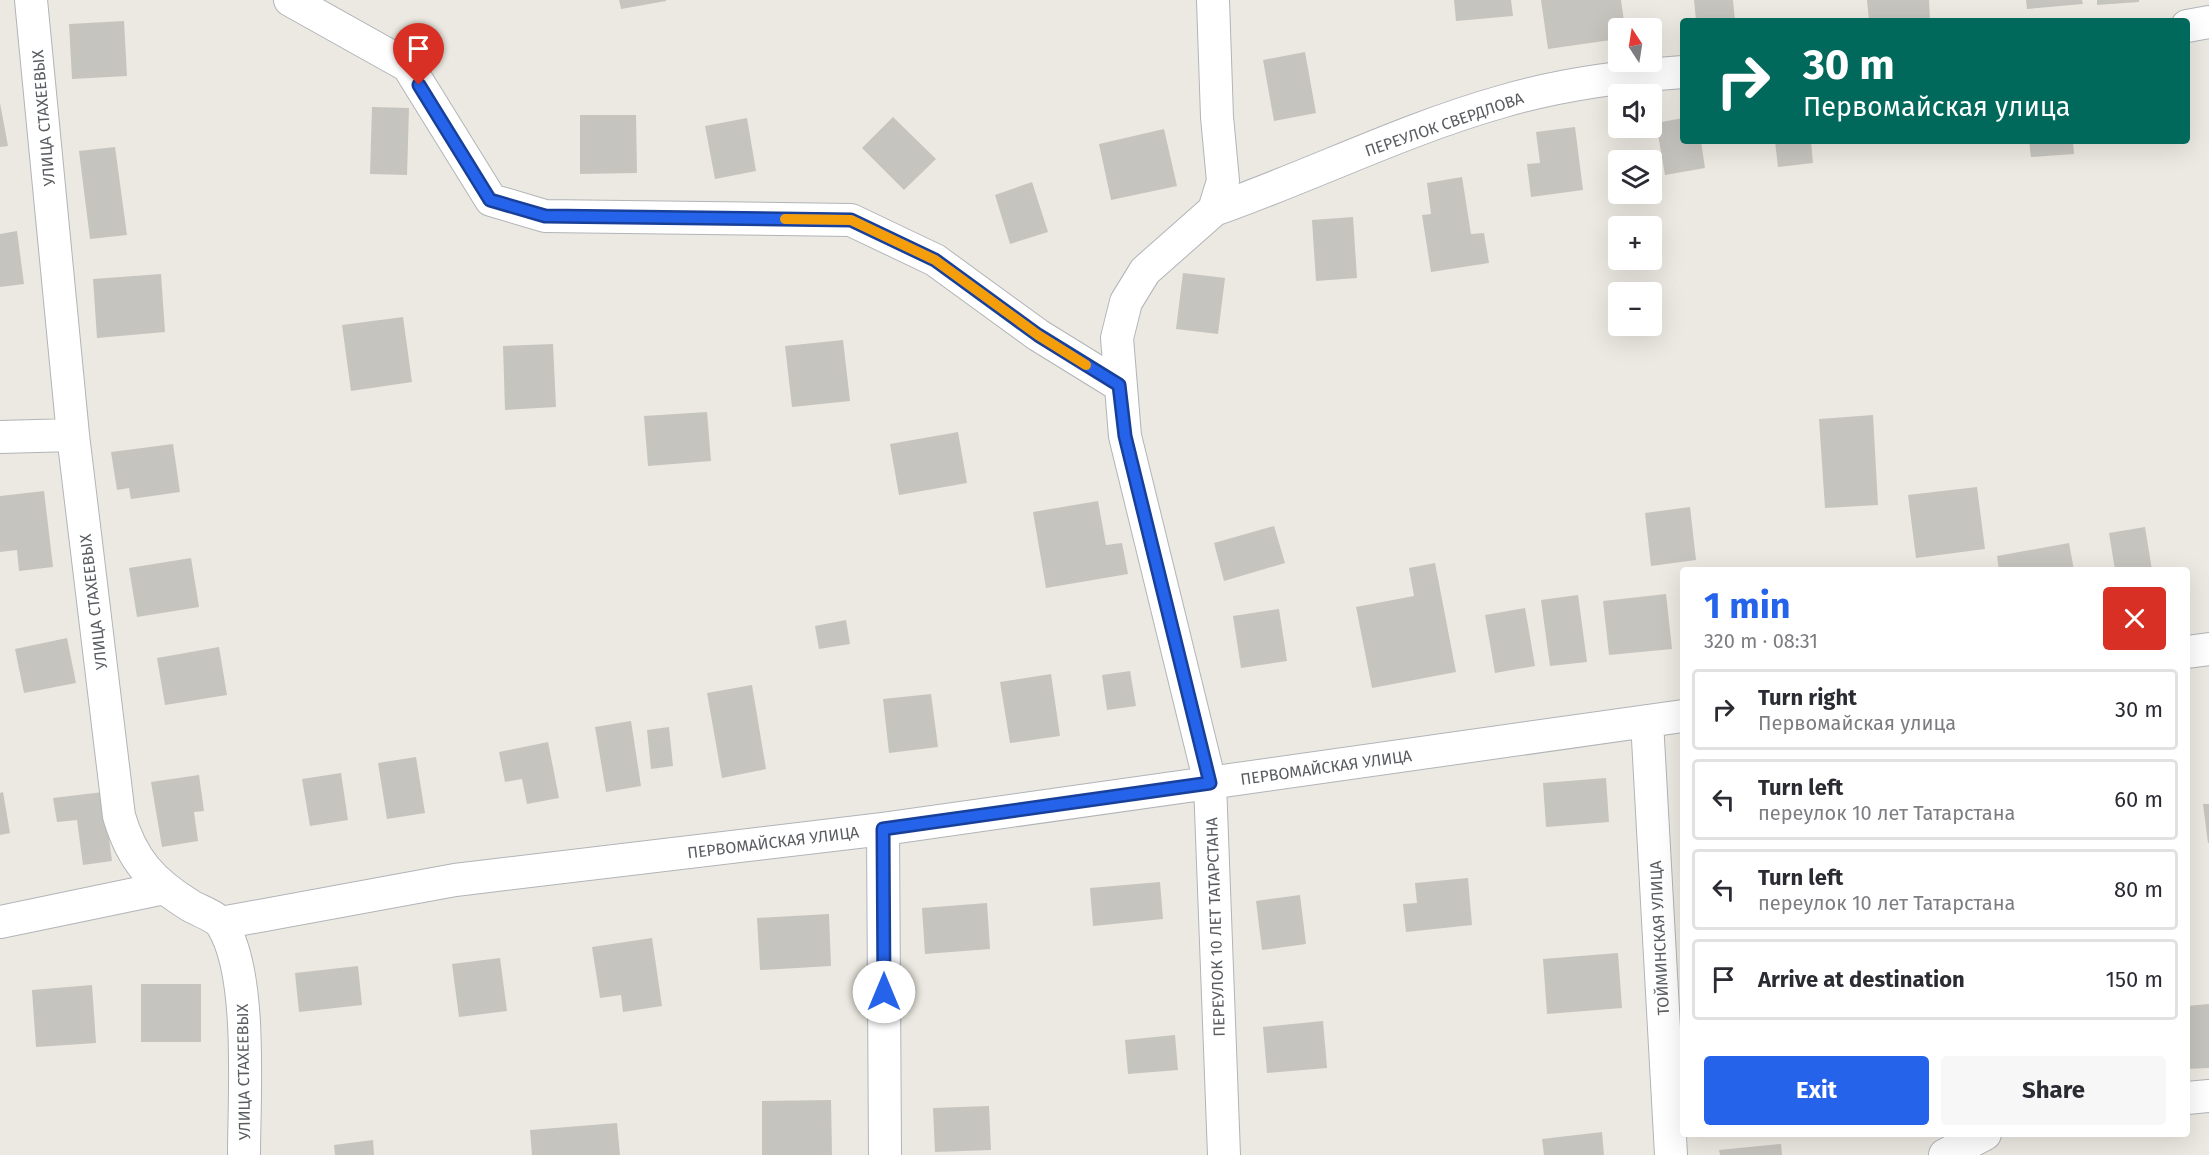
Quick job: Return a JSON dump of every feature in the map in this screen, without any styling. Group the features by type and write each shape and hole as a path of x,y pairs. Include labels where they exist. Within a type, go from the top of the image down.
{"street":[{"name":"УЛИЦА СТАХЕЕВЫХ","path":"32,0 73,435 119,816 127,843 141,866 164,888 221,923 233,954 241,992 244,1032 244,1155"},
{"path":"290,0 408,66 490,200 545,216 851,220 935,260 1038,335 1119,385"},
{"path":"1213,0 1217,117 1223,181 1214,210"},
{"path":"2190,25 2209,22"},
{"name":"ПЕРЕУЛОК СВЕРДЛОВА","path":"1214,210 1397,137 1503,101 1589,81 1680,72"},
{"name":"ПЕРЕУЛОК 10 ЛЕТ ТАТАРСТАНА","path":"1214,210 1144,271 1126,302 1117,338 1119,385 1125,436 1210,783 1224,1155"},
{"path":"0,437 73,435"},
{"path":"2190,652 2209,649"},
{"name":"ПЕРВОМАЙСКАЯ УЛИЦА","path":"221,923 455,880 883,829 1680,716"},
{"name":"ТОЙМИНСКАЯ УЛИЦА","path":"1647,721 1671,1155"},
{"path":"883,829 885,1155"},
{"path":"0,922 164,888"},
{"path":"2190,1098 2209,1096"},
{"path":"1945,1155 1979,1137"}],"building":[{"path":"619,0 666,0 666,1 621,9"},
{"path":"1454,0 1511,0 1513,16 1456,21"},
{"path":"1541,0 1621,0 1624,18 1608,18 1608,40 1548,49"},
{"path":"1694,0 1733,0 1735,18 1696,18"},
{"path":"1867,0 1929,0 1930,18 1869,18"},
{"path":"2026,0 2082,0 2083,4 2027,9"},
{"path":"2097,0 2139,0 2139,2 2097,5"},
{"path":"124,21 127,76 72,79 69,24"},
{"path":"1305,52 1316,113 1274,121 1263,60"},
{"path":"0,103 8,146 0,147"},
{"path":"372,107 409,108 407,175 370,174"},
{"path":"580,115 636,115 637,173 580,174"},
{"path":"893,117 936,159 904,190 862,148"},
{"path":"747,118 756,171 715,179 705,126"},
{"path":"1680,119 1680,144 1701,144 1705,168 1665,175 1659,138 1662,138 1662,122"},
{"path":"1575,127 1583,190 1531,197 1527,164 1540,163 1536,132"},
{"path":"1164,129 1177,186 1111,200 1099,144"},
{"path":"1775,144 1811,144 1813,163 1778,167"},
{"path":"2029,144 2073,144 2074,154 2031,157"},
{"path":"115,147 127,235 90,239 79,151"},
{"path":"1462,177 1471,234 1484,233 1489,263 1431,272 1422,215 1431,214 1427,183"},
{"path":"1032,182 1048,232 1010,244 995,195"},
{"path":"1353,217 1357,278 1316,281 1312,220"},
{"path":"17,231 24,284 0,287 0,234"},
{"path":"1183,273 1225,278 1218,334 1176,329"},
{"path":"161,274 165,332 97,338 93,279"},
{"path":"403,317 412,382 351,391 342,325"},
{"path":"843,340 850,401 792,407 785,346"},
{"path":"553,344 556,407 505,410 503,346"},
{"path":"707,412 711,461 648,466 644,416"},
{"path":"1873,415 1878,505 1825,508 1819,419"},
{"path":"958,432 967,483 899,495 890,444"},
{"path":"173,444 180,492 131,499 129,488 117,490 111,452"},
{"path":"1977,487 1985,549 1916,558 1908,495"},
{"path":"44,491 53,567 19,571 17,550 0,552 0,496"},
{"path":"1098,501 1106,545 1122,543 1128,574 1046,588 1033,512"},
{"path":"1690,507 1696,560 1651,566 1645,513"},
{"path":"1274,526 1285,563 1224,581 1214,543"},
{"path":"2145,527 2152,567 2115,567 2109,533"},
{"path":"2069,543 2073,567 1999,567 1997,556"},
{"path":"191,558 199,607 137,617 129,568"},
{"path":"1435,563 1456,672 1372,688 1356,607 1414,596 1409,568"},
{"path":"1666,594 1672,649 1609,655 1603,601"},
{"path":"1578,595 1587,662 1550,666 1541,600"},
{"path":"1525,608 1535,666 1495,673 1485,615"},
{"path":"1279,609 1287,661 1241,668 1233,616"},
{"path":"846,620 850,644 819,649 815,626"},
{"path":"67,638 76,683 24,693 15,649"},
{"path":"219,647 227,695 165,705 157,658"},
{"path":"1130,671 1136,706 1107,710 1102,675"},
{"path":"1051,674 1060,736 1010,743 1000,682"},
{"path":"752,685 766,769 722,778 707,693"},
{"path":"931,694 938,747 889,753 883,699"},
{"path":"631,721 641,786 606,792 595,727"},
{"path":"669,727 673,766 651,769 647,730"},
{"path":"548,742 559,798 527,804 522,779 505,782 499,752"},
{"path":"416,757 425,813 387,819 378,763"},
{"path":"341,773 348,820 310,826 302,779"},
{"path":"199,775 204,811 194,812 198,841 162,847 151,782"},
{"path":"1606,778 1609,822 1546,827 1543,783"},
{"path":"3,792 10,833 0,835 0,793"},
{"path":"103,792 112,861 83,865 77,820 57,822 53,798"},
{"path":"2203,804 2209,804 2209,843 2208,843"},
{"path":"1468,878 1472,925 1406,932 1403,904 1417,903 1415,883"},
{"path":"1160,882 1163,919 1093,926 1090,888"},
{"path":"1300,895 1306,944 1262,950 1256,901"},
{"path":"987,903 990,949 925,954 922,908"},
{"path":"829,914 831,966 760,970 757,918"},
{"path":"652,938 662,1006 623,1012 621,995 600,998 592,947"},
{"path":"1618,953 1622,1008 1547,1014 1543,959"},
{"path":"500,958 507,1011 459,1017 452,964"},
{"path":"358,966 362,1005 299,1012 295,973"},
{"path":"141,984 201,984 201,1042 141,1042"},
{"path":"92,985 96,1043 36,1047 32,990"},
{"path":"2209,1004 2209,1068 2190,1069 2190,1006"},
{"path":"1323,1021 1327,1068 1267,1073 1263,1027"},
{"path":"1175,1035 1178,1070 1128,1074 1125,1040"},
{"path":"831,1100 832,1155 762,1155 762,1101"},
{"path":"989,1106 991,1150 935,1152 933,1108"},
{"path":"617,1123 620,1155 532,1155 530,1130"},
{"path":"1602,1132 1604,1155 1544,1155 1542,1139"},
{"path":"373,1140 374,1155 335,1155 334,1145"},
{"path":"1781,1144 1782,1155 1720,1155 1719,1150"}],"slow traffic":[{"path":"785,219 851,220 935,260 1038,335 1086,365"}],"route":[{"path":"419,85 490,200 545,216 851,220 935,260 1038,335 1119,385 1125,436 1210,783 883,829 884,992"}]}
